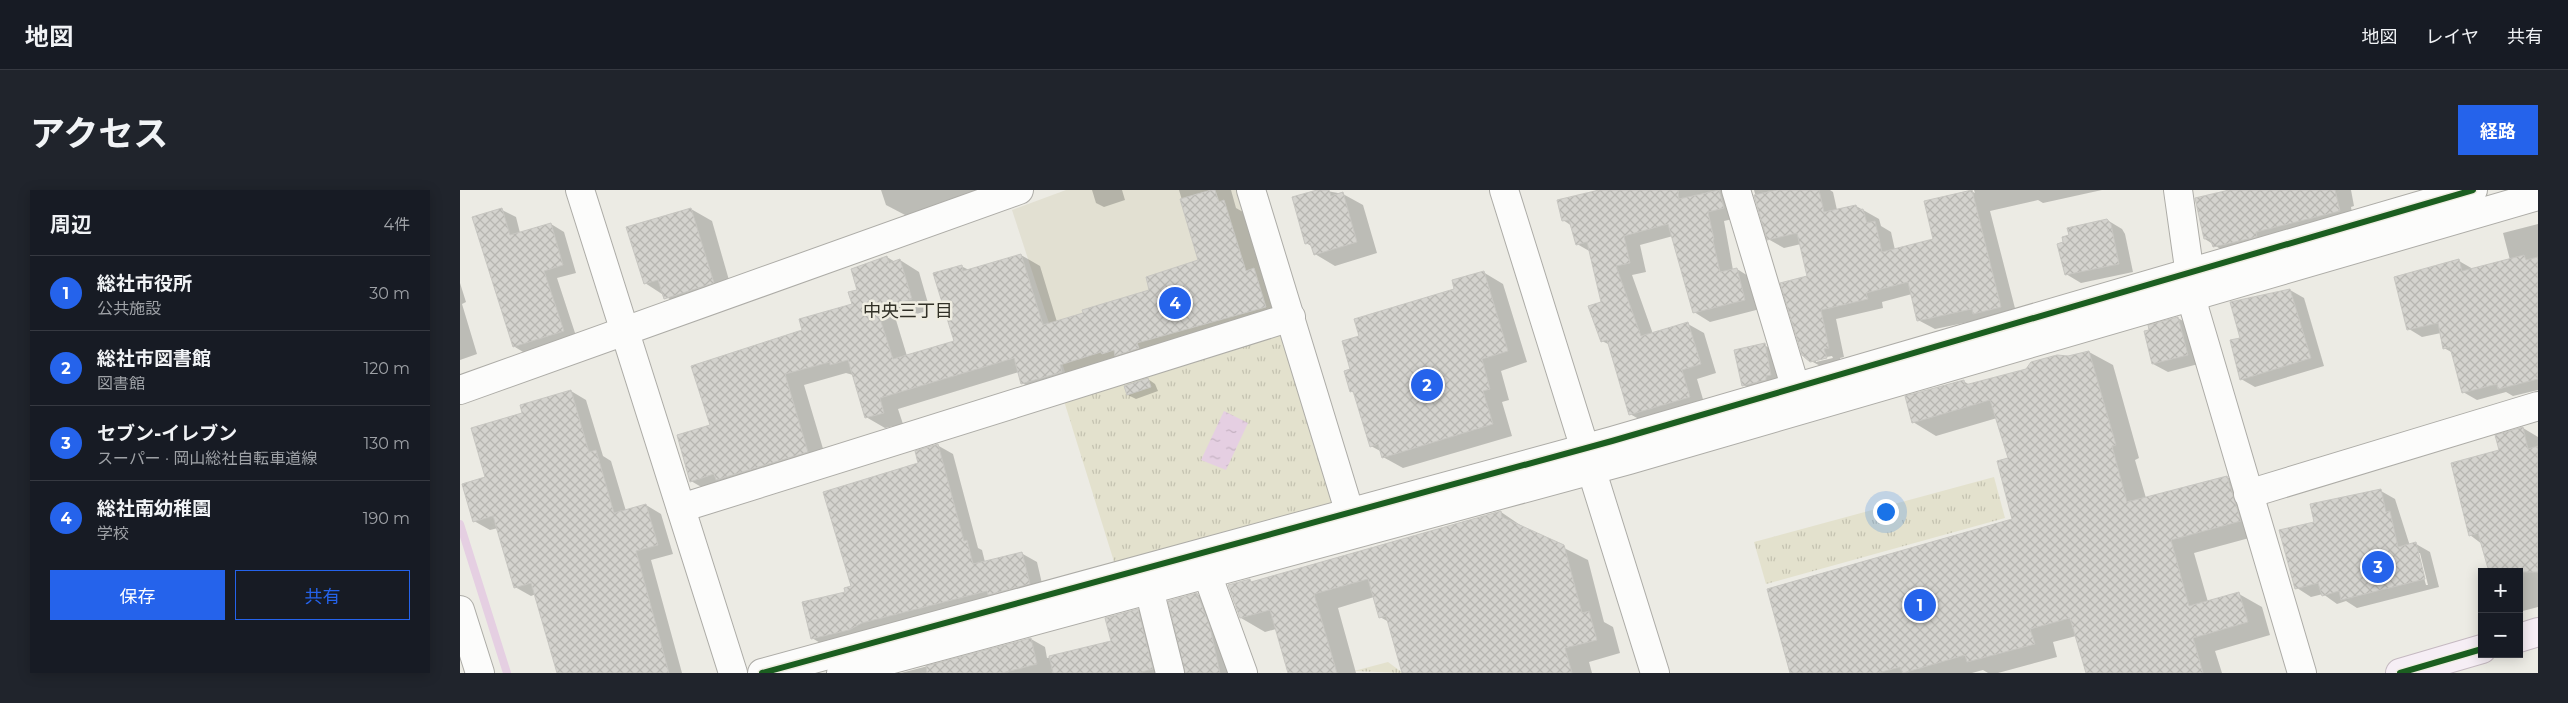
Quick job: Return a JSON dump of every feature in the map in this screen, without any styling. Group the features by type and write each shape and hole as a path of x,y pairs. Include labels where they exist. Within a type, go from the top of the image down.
{"main road":[{"path":"2523,637 2538,632"},
{"path":"2400,673 2478,650"}],"street":[{"path":"580,190 733,673"},
{"path":"460,390 1019,190"},
{"path":"1251,190 1353,524"},
{"path":"1504,190 1655,673"},
{"path":"1736,190 1799,399"},
{"path":"2178,190 2195,310 2302,673"},
{"path":"762,673 795,668 1203,564 1588,459 2191,284 2474,190"},
{"path":"2191,284 2538,196"},
{"path":"681,508 1291,317"},
{"path":"2248,494 2538,406"},
{"path":"841,673 1149,589 1203,564"},
{"path":"1203,564 1243,673"},
{"path":"1149,589 1170,673"},
{"path":"460,610 465,644 480,673"}],"shaded area":[{"path":"1066,190 1240,190 1275,298 1268,315 1066,375 1012,210"}],"green space":[{"path":"1277,334 1288,341 1337,498 1327,513 1116,568 1064,401"},
{"path":"1994,477 2005,518 1766,584 1754,542"},
{"path":"1388,662 1403,673 1354,671"}],"water":[{"path":"1224,411 1248,423 1226,470 1201,460"}],"building":[{"path":"1215,190 1219,202 1224,200 1246,271 1254,268 1266,307 1137,343 1139,348 1115,356 1114,350 1102,354 1101,352 1060,365 1062,372 1021,384 1014,358 880,398 884,413 865,418 848,360 830,365 830,362 785,374 808,452 716,480 714,474 690,482 677,435 710,425 691,366 802,330 799,319 852,304 848,292 857,290 851,269 887,256 889,263 900,259 912,299 877,309 893,359 954,341 933,273 962,265 963,271 1021,254 1043,325 1083,313 1082,310 1149,290 1146,277 1198,260 1180,199"},
{"path":"1317,190 1329,190 1331,196 1343,192 1357,242 1314,255 1310,243 1305,244 1292,197"},
{"path":"1599,190 1678,190 1679,199 1719,190 1724,208 1708,212 1720,272 1737,268 1745,300 1693,313 1668,224 1624,236 1630,263 1616,266 1641,336 1688,322 1701,364 1682,370 1690,397 1629,415 1607,340 1601,342 1588,306 1601,302 1587,242 1576,245 1569,220 1562,221 1557,200"},
{"path":"1777,190 1819,190 1824,212 1856,205 1858,210 1863,209 1867,223 1875,221 1882,252 1933,239 1924,201 1972,190 2001,307 1973,314 1972,309 1917,321 1908,282 1866,293 1868,299 1821,310 1829,348 1824,349 1827,358 1810,362 1802,355 1780,283 1807,276 1797,233 1767,240 1754,195"},
{"path":"2229,190 2335,190 2340,211 2256,232 2257,237 2213,247 2210,238 2204,239 2195,198"},
{"path":"502,208 510,235 551,223 563,265 544,271 564,331 513,347 472,217"},
{"path":"691,208 714,283 664,299 658,280 644,284 626,227"},
{"path":"2107,219 2111,224 2119,264 2065,275 2057,244 2063,242 2062,237 2069,235 2067,228"},
{"path":"2524,255 2526,260 2538,257 2538,379 2498,389 2497,384 2462,393 2450,347 2443,349 2438,323 2407,330 2394,277 2459,259 2462,271"},
{"path":"1484,271 1508,351 1482,359 1490,389 1483,391 1493,424 1382,458 1378,444 1370,447 1353,391 1350,392 1344,371 1350,369 1342,341 1359,336 1354,319 1454,289 1452,280"},
{"path":"2290,289 2311,358 2240,380 2230,340 2240,338 2230,302"},
{"path":"2178,317 2188,355 2152,364 2144,331 2149,330 2148,325"},
{"path":"1765,343 1771,375 1766,376 1766,380 1742,386 1734,350"},
{"path":"2089,351 2116,445 2112,446 2127,502 2227,476 2241,521 2171,540 2189,606 2239,592 2248,622 2193,638 2203,673 2086,673 2070,618 2030,629 2035,644 1967,662 1965,655 1903,673 1900,667 1878,673 1790,673 1767,589 2012,519 1997,461 2008,458 1990,400 1912,423 1905,396 1964,380 1965,385 2026,369 2031,362 2057,355 2068,356"},
{"path":"1148,378 1151,387 1127,395 1124,386"},
{"path":"571,390 589,452 596,450 614,513 646,504 658,545 636,551 669,673 557,673 531,583 514,588 493,516 473,522 462,484 485,477 471,428 522,413 520,405"},
{"path":"2523,427 2528,449 2538,446 2538,572 2523,572 2523,568 2488,568 2478,533 2469,536 2451,463 2499,450 2495,435"},
{"path":"938,444 964,541 967,540 973,564 1022,552 1030,584 988,595 987,591 862,623 849,630 811,639 802,602 845,592 844,588 851,586 823,492 918,463 915,451"},
{"path":"2381,489 2386,512 2390,511 2398,547 2416,542 2425,579 2341,600 2339,591 2322,596 2318,583 2295,589 2279,530 2314,522 2310,504"},
{"path":"1501,511 1502,517 1564,545 1582,613 1589,611 1597,640 1565,648 1572,673 1402,673 1386,616 1379,618 1368,579 1314,594 1337,673 1288,673 1270,610 1240,618 1228,585 1250,579 1251,582"},
{"path":"1197,593 1210,627 1220,673 1185,673 1168,601"},
{"path":"1138,609 1153,669 1138,673 1053,673 1049,656 1111,641 1105,618"},
{"path":"1031,638 1037,664 1002,673 927,673 926,666"}],"waterway":[{"path":"460,524 507,673"}],"cycle path":[{"path":"762,673 1612,441 2473,190"},
{"path":"2400,673 2478,650"}],"place":[{"name":"総社南幼稚園","path":"1175,303"},
{"name":"総社市図書館","path":"1427,385"},
{"name":"セブン-イレブン","path":"2378,567"},
{"name":"総社市役所","path":"1920,605"}],"district":[{"name":"中央三丁目","path":"908,311"}]}
